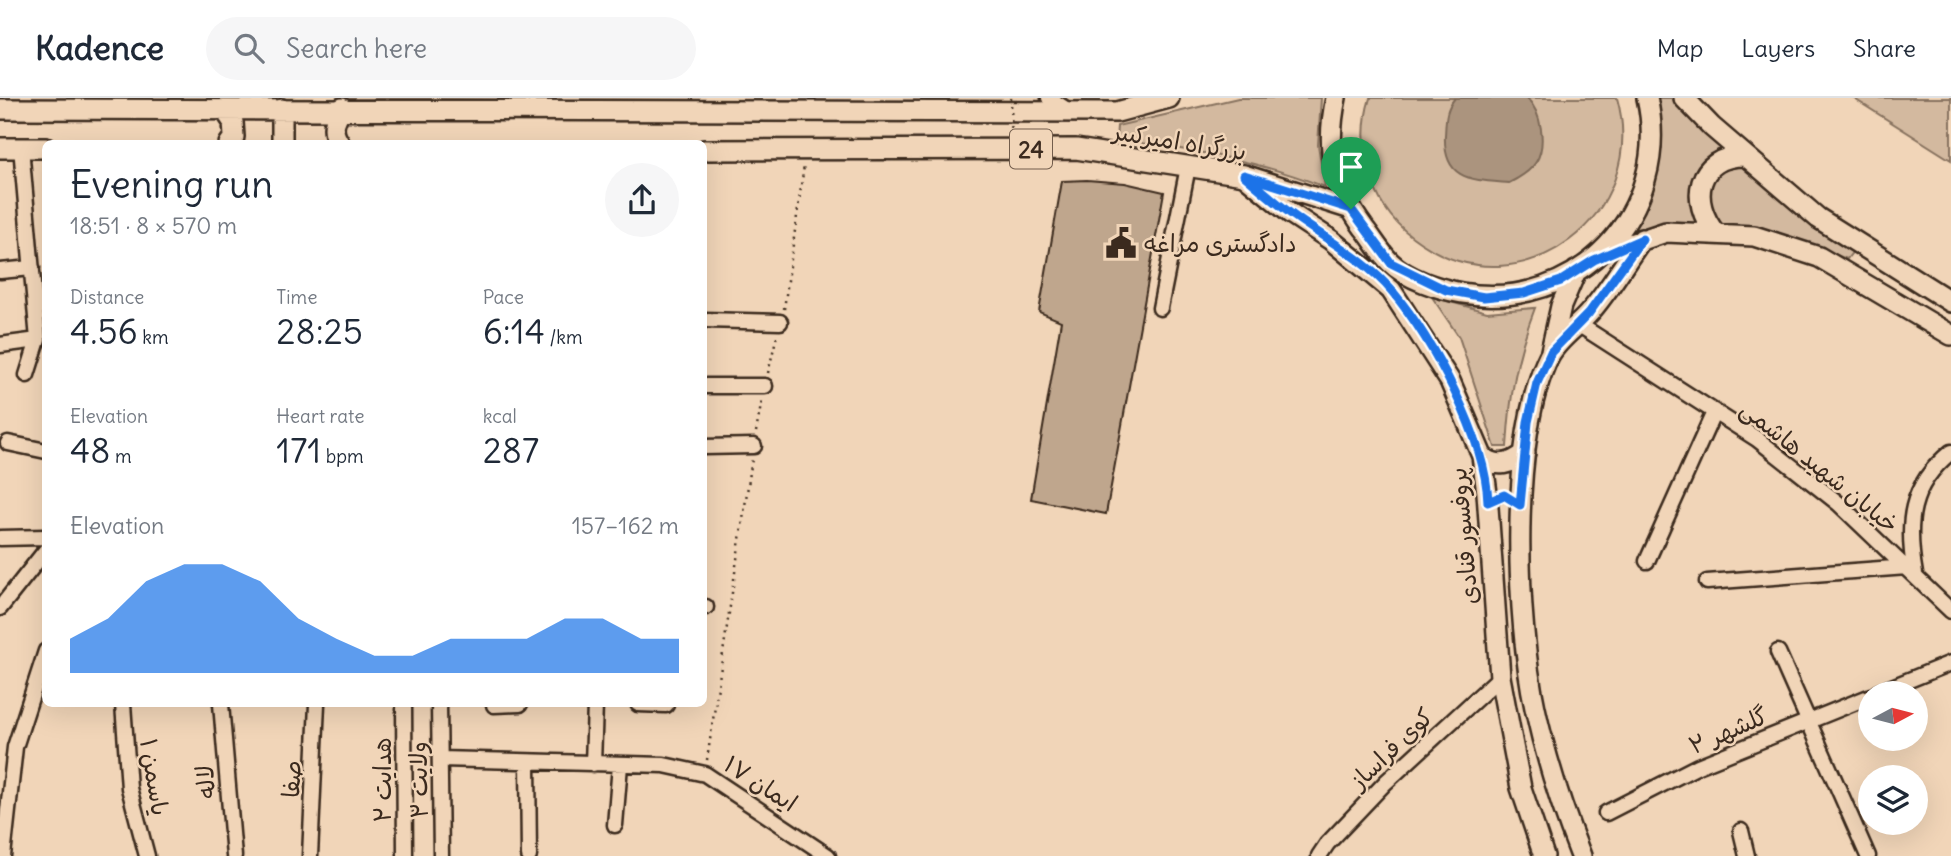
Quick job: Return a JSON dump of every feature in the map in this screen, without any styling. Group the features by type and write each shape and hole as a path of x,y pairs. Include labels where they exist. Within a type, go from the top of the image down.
{"main road":[{"name":"بزرگراه امیرکبیر","path":"0,109 77,103 225,110 342,108 374,104 687,104 1077,107 1117,112 1169,98"},
{"path":"1336,98 1330,128 1336,181 1351,209 1391,263 1446,290 1484,297 1524,293 1561,281 1594,260 1642,239 1666,232 1754,236 1819,257 1951,335"},
{"path":"1594,260 1621,231 1640,197 1651,158 1652,118 1647,98"},
{"path":"1684,98 1744,156 1818,218 1948,294"},
{"path":"337,140 334,136 334,122 342,108"},
{"path":"282,109 282,140"},
{"path":"225,110 233,122 232,140"},
{"path":"0,148 42,148"},
{"name":"بزرگراه امیرکبیر","path":"707,150 1076,149 1244,175 1351,209"},
{"path":"1716,234 1707,224 1700,205 1701,184 1710,165 1726,156 1744,156"},
{"name":"پروفسور قنادی","path":"1244,175 1290,213 1341,248 1391,290 1450,381 1482,456 1488,502 1500,677 1521,788 1544,856"},
{"path":"1551,352 1578,324 1642,239"},
{"path":"1576,271 1561,306 1551,352 1537,383 1525,453 1520,505 1524,631 1535,706 1557,794 1581,856"},
{"path":"1482,456 1488,462 1505,464 1525,453"},
{"path":"1488,502 1504,495 1520,505"}],"street":[{"path":"1049,98 1077,107"},
{"path":"21,148 38,340 27,375"},
{"path":"1160,308 1188,167"},
{"path":"0,271 32,268"},
{"path":"707,320 780,322"},
{"name":"خیابان شهید هاشمی","path":"1578,324 1757,439 1828,495 1911,570 1951,611"},
{"path":"0,345 38,340"},
{"path":"707,386 765,386"},
{"path":"1647,561 1714,412"},
{"path":"8,443 42,450"},
{"path":"707,447 754,446"},
{"path":"1707,582 1911,570 1909,537 1916,495 1930,471 1951,452"},
{"path":"0,538 42,537"},
{"path":"0,608 42,555"},
{"path":"1778,652 1868,856"},
{"path":"3,856 15,747 42,663"},
{"path":"1907,681 1951,663"},
{"name":"کوی فراساز","path":"1319,856 1327,844 1386,782 1500,677"},
{"name":"گلشهر ۲","path":"1606,813 1698,766 1858,700"},
{"name":"یاسمن ۱","path":"123,707 129,788 147,856"},
{"name":"لاله","path":"221,707 234,856"},
{"name":"صفا","path":"310,856 317,707"},
{"name":"هدایت ۲","path":"404,707 405,856"},
{"name":"ولایت ۲","path":"439,707 441,856"},
{"path":"593,764 595,707"},
{"name":"ایمان ۱۷","path":"440,759 664,765 705,774 828,856"},
{"path":"528,762 529,856"},
{"path":"615,825 620,765"},
{"path":"1741,831 1747,856"}],"path":[{"path":"1012,98 1012,164"}],"shaded area":[{"path":"1238,98 1321,98 1318,145 1325,187 1222,157 1116,140 1117,126"},
{"path":"1370,98 1617,98 1622,141 1614,180 1596,213 1569,240 1536,258 1499,266 1460,261 1413,237 1398,224 1380,200 1372,181 1365,150 1364,129"},
{"path":"1455,98 1527,98 1536,111 1542,138 1539,155 1531,169 1509,183 1472,179 1455,170 1449,161 1445,135 1448,111"},
{"path":"1653,98 1675,98 1727,148 1714,152 1703,163 1703,228 1620,244 1652,185"},
{"path":"1853,98 1951,98 1951,160"},
{"path":"1739,162 1854,250 1847,259 1815,247 1722,229 1711,206 1708,188 1716,174"},
{"path":"1432,297 1487,312 1535,308 1515,376 1507,447 1495,447 1459,337"}],"building":[{"path":"1062,181 1125,183 1164,192 1106,514 1031,499 1061,321 1039,312"}],"place":[{"name":"دادگستری مراغه","path":"1121,243"}],"route":[{"path":"1244,175 1351,209 1391,263 1410,275 1446,290 1484,297 1524,293 1561,281 1594,260 1642,239 1589,313 1551,352 1537,383 1528,422 1520,505 1510,496 1504,495 1488,502 1482,456 1450,381 1391,290 1372,272 1290,213 1244,175"}]}
